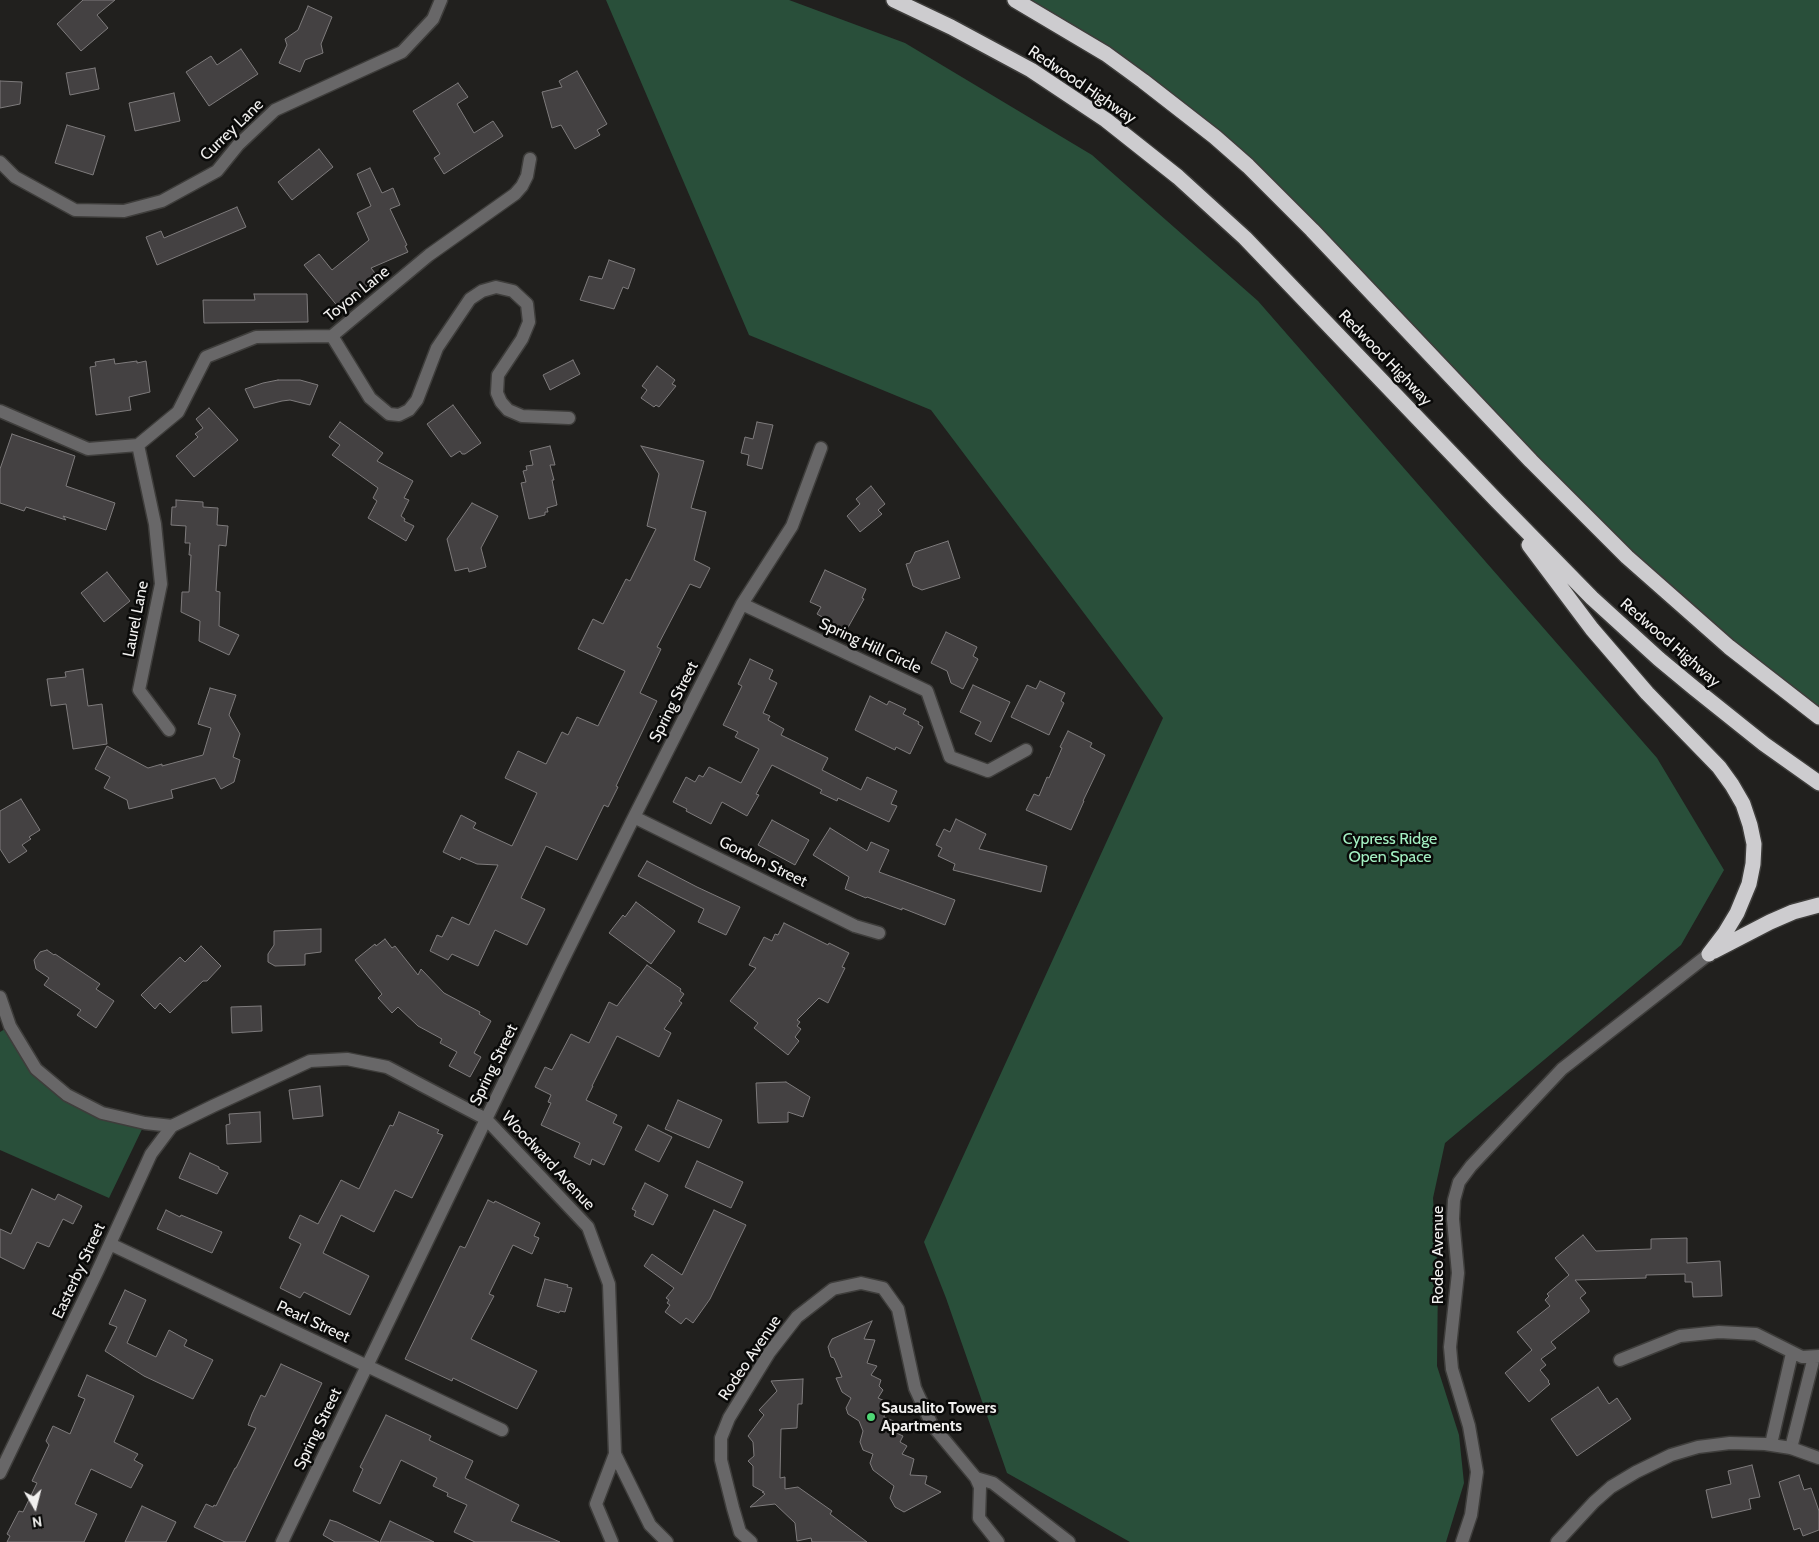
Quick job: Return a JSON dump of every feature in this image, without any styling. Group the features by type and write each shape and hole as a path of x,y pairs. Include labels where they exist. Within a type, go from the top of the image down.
{"highway":[{"name":"Redwood Highway","path":"894,0 951,27 1031,70 1106,120 1178,176 1245,238 1592,598 1659,659 1728,716 1819,783"},
{"path":"1015,0 1106,54 1179,108 1222,143 1312,230 1531,460 1627,557 1729,647 1819,717"},
{"path":"1497,501 1592,629 1648,693 1719,768 1743,804 1753,835 1752,874 1746,894 1737,913 1709,954"},
{"path":"1709,954 1770,922 1793,912 1819,905"}],"street":[{"name":"Currey Lane","path":"0,162 15,176 75,210 124,211 162,201 217,171 238,145 275,110 402,52 432,19 441,0"},
{"name":"Toyon Lane","path":"138,445 178,412 206,356 256,337 332,336 429,256 514,194 522,186 527,176 530,159"},
{"path":"332,336 370,398 389,414 398,415 409,410 417,400 437,348 470,300 482,292 496,287 513,291 527,304 529,322 522,339 498,375 497,393 501,402 508,410 522,416 569,418"},
{"path":"0,411 88,449 138,445"},
{"name":"Laurel Lane","path":"138,445 155,524 161,584 139,690 169,730"},
{"name":"Spring Street","path":"282,1542 486,1118 634,817 742,604 792,526 821,448"},
{"name":"Spring Hill Circle","path":"742,604 927,691 950,757 988,772 1026,750"},
{"name":"Gordon Street","path":"634,817 855,926 879,933"},
{"name":"Rodeo Avenue","path":"1462,1542 1471,1515 1477,1472 1469,1426 1452,1369 1450,1347 1458,1273 1453,1219 1454,1200 1459,1182 1470,1166 1562,1069 1709,954"},
{"path":"0,997 10,1026 36,1069 67,1095 102,1113 145,1123 172,1126"},
{"name":"Woodward Avenue","path":"213,1106 310,1061 347,1059 387,1067 486,1118 588,1228 609,1284 615,1454 596,1504 612,1542"},
{"name":"Easterby Street","path":"0,1474 151,1154 172,1126 213,1106"},
{"name":"Pearl Street","path":"110,1244 502,1430"},
{"name":"Rodeo Avenue","path":"750,1542 740,1532 721,1460 721,1438 729,1418 769,1352 797,1317 833,1289 861,1283 883,1288 898,1309 915,1388 932,1425 976,1478 993,1483 1069,1542"},
{"path":"1620,1360 1680,1336 1719,1332 1756,1334 1802,1357 1817,1356 1791,1448"},
{"path":"1771,1444 1792,1353"},
{"path":"1557,1542 1594,1502 1611,1487 1671,1455 1698,1447 1730,1443 1771,1444 1791,1448 1819,1458"},
{"path":"615,1454 650,1525 667,1542"},
{"path":"976,1478 980,1487 979,1518 998,1542"}],"green space":[{"name":"Cypress Ridge Open Space","path":"606,0 789,0 905,43 1092,155 1258,301 1657,758 1724,870 1681,945 1445,1143 1433,1198 1438,1277 1437,1366 1459,1435 1464,1483 1446,1542 1130,1542 1007,1473 946,1298 924,1242 1163,718 931,410 749,335"},
{"path":"1015,0 1819,0 1819,717 1694,618 1215,137"},
{"path":"10,1026 36,1069 67,1095 145,1123 109,1198 0,1150 0,1032"}],"building":[{"path":"83,0 115,0 97,15 108,28 81,51 57,24"},
{"path":"308,6 332,17 321,44 323,53 305,60 300,72 279,63 287,45 285,39 298,30"},
{"path":"241,49 258,74 209,106 186,72 211,56 217,65"},
{"path":"95,68 99,89 70,95 66,73"},
{"path":"577,71 607,124 597,130 600,135 575,149 561,125 552,128 542,92 562,87 559,81"},
{"path":"0,81 22,82 20,104 0,108"},
{"path":"458,83 468,97 457,104 474,133 493,121 503,136 444,174 434,158 440,154 413,111"},
{"path":"174,93 180,121 135,131 129,103"},
{"path":"67,125 105,136 93,175 55,163"},
{"path":"319,149 333,167 292,200 278,182"},
{"path":"370,168 382,193 393,188 400,205 390,209 407,245 405,246 408,252 371,268 378,277 339,308 304,265 319,254 332,270 369,240 357,213 371,206 357,174"},
{"path":"237,207 246,227 157,265 146,237 161,231 164,238"},
{"path":"609,260 635,269 628,289 623,287 614,309 580,300 589,276 602,279"},
{"path":"254,294 307,294 308,322 204,323 203,300 255,300"},
{"path":"114,359 115,364 146,361 150,392 129,397 131,410 96,415 90,367 96,366 95,362"},
{"path":"573,360 580,374 550,390 543,375"},
{"path":"657,366 675,380 672,384 676,386 659,407 656,405 654,407 641,398 647,390 642,386"},
{"path":"278,380 300,380 318,385 310,405 290,400 254,408 245,389"},
{"path":"453,405 481,443 465,454 462,454 460,451 451,457 427,424"},
{"path":"209,408 238,440 194,477 176,456 198,437 195,434 203,428 196,419"},
{"path":"340,422 383,453 377,461 413,481 404,498 409,500 401,516 405,519 404,521 414,526 406,541 368,518 377,501 373,498 378,488 332,455 340,445 329,437"},
{"path":"757,422 773,425 762,469 747,465 749,455 741,453 745,437 753,439"},
{"path":"12,434 75,456 66,486 115,503 106,530 63,516 66,520 26,507 24,511 0,503 0,469"},
{"path":"550,446 555,465 550,465 557,505 547,508 548,512 545,512 545,515 529,519 521,483 526,482 523,471 527,470 526,466 533,465 530,451"},
{"path":"641,446 704,461 691,508 706,512 694,560 710,568 700,588 690,584 657,647 661,649 640,693 657,701 616,786 618,787 608,807 604,805 577,860 546,846 521,898 545,909 527,945 495,930 478,966 452,954 448,960 430,951 437,935 442,937 452,917 469,925 498,865 477,864 461,857 460,860 443,852 461,815 476,823 473,828 512,846 537,793 505,778 518,751 546,764 562,732 568,735 577,717 598,726 625,671 578,649 593,619 603,624 626,579 630,581 656,529 647,526 659,474"},
{"path":"871,486 885,504 878,510 882,514 860,532 847,516 860,504 856,499"},
{"path":"176,500 203,502 203,507 218,508 217,525 228,526 226,546 219,545 216,591 220,592 219,626 239,635 229,655 199,641 200,621 181,612 182,592 189,592 191,555 189,555 190,543 185,543 186,526 171,525 172,507 176,507"},
{"path":"472,503 498,516 481,548 486,567 469,572 468,568 455,571 447,539"},
{"path":"948,541 960,578 922,590 913,586 906,564 910,563 915,552"},
{"path":"825,570 866,589 862,598 864,599 846,631 817,614 821,607 810,602"},
{"path":"107,572 130,601 104,622 81,593"},
{"path":"946,632 977,647 973,656 978,659 963,689 951,683 947,671 931,663"},
{"path":"750,659 773,670 769,679 777,683 763,713 770,716 768,720 784,729 781,735 828,758 822,770 861,790 867,777 897,791 891,804 897,806 889,822 838,798 837,801 820,793 822,790 772,765 756,794 759,795 747,816 722,802 711,824 673,802 686,777 695,782 699,775 703,777 709,767 741,783 759,749 735,737 738,732 723,725 742,686 738,684"},
{"path":"83,669 88,706 102,704 107,744 73,749 66,704 51,706 47,679 66,677 65,672"},
{"path":"1040,681 1065,693 1061,701 1064,703 1049,735 1011,717 1027,685 1036,689"},
{"path":"973,685 1010,702 991,742 975,734 981,722 960,712"},
{"path":"210,688 236,695 229,715 240,734 233,757 240,760 234,782 221,789 215,778 171,790 173,798 129,809 127,800 104,788 110,777 95,769 107,746 148,768 203,755 211,728 198,724"},
{"path":"870,696 887,705 889,701 906,709 903,714 919,722 918,724 923,727 910,754 896,747 895,750 855,730"},
{"path":"1068,731 1092,743 1090,747 1105,755 1071,830 1026,810 1034,794 1039,796 1047,777 1049,778"},
{"path":"21,799 40,830 29,837 31,839 22,845 27,851 9,863 0,849 0,811"},
{"path":"956,819 986,834 979,849 1047,866 1041,892 953,870 955,864 938,856 942,848 936,845 944,829 950,832"},
{"path":"772,820 809,840 795,865 758,845"},
{"path":"830,828 867,851 871,842 889,850 879,872 955,900 945,925 845,889 849,877 813,855"},
{"path":"647,861 740,907 726,935 698,922 704,909 638,876"},
{"path":"636,902 675,931 651,964 609,933 623,915 625,917"},
{"path":"784,923 828,945 829,943 849,953 842,967 845,968 828,1003 819,998 797,1020 800,1022 797,1026 801,1029 795,1037 799,1041 788,1055 754,1028 758,1023 730,1001 756,968 749,965 764,937 772,941 775,934 778,935"},
{"path":"321,929 321,952 305,954 305,965 275,966 268,962 268,954 274,945 274,931"},
{"path":"385,939 392,948 395,946 418,975 421,969 444,993 480,1012 479,1014 491,1021 474,1053 481,1057 470,1077 449,1066 457,1052 440,1043 442,1039 418,1026 398,1007 392,1013 378,998 382,994 355,960 375,944 376,946"},
{"path":"201,946 221,966 207,981 203,981 170,1013 160,1003 155,1009 141,995 180,957 185,962"},
{"path":"47,950 100,984 96,989 114,1001 96,1028 77,1015 81,1010 44,985 49,978 36,969 34,960 40,952"},
{"path":"647,965 681,989 680,991 684,994 679,1001 682,1003 664,1029 671,1033 659,1057 617,1036 586,1100 617,1115 613,1123 622,1127 604,1165 592,1159 590,1165 574,1157 580,1143 541,1125 551,1103 548,1102 551,1095 535,1087 545,1067 552,1070 571,1034 589,1043 609,1002 617,1006"},
{"path":"261,1006 262,1031 232,1033 231,1007"},
{"path":"786,1082 810,1097 803,1117 788,1112 788,1122 758,1123 756,1083"},
{"path":"320,1086 323,1116 293,1119 289,1090"},
{"path":"678,1100 722,1120 709,1148 665,1129"},
{"path":"260,1112 261,1142 227,1144 226,1125 230,1124 229,1114"},
{"path":"399,1112 439,1130 437,1133 443,1135 412,1198 395,1190 374,1232 341,1215 323,1253 369,1276 350,1315 304,1292 300,1298 280,1288 301,1244 289,1238 300,1215 318,1224 341,1180 359,1189 390,1125 393,1126"},
{"path":"648,1125 672,1137 659,1162 635,1150"},
{"path":"190,1153 228,1173 217,1194 179,1178"},
{"path":"697,1161 743,1182 731,1208 685,1187"},
{"path":"645,1183 668,1195 653,1225 634,1216 636,1211 632,1209"},
{"path":"32,1189 55,1200 58,1194 82,1206 73,1224 63,1219 49,1247 37,1242 24,1269 0,1257 0,1229 11,1234"},
{"path":"488,1200 494,1203 495,1201 540,1223 534,1236 539,1238 532,1254 513,1245 489,1294 494,1296 471,1339 537,1371 517,1409 453,1378 452,1381 405,1359 460,1246 465,1248"},
{"path":"166,1210 222,1232 212,1253 157,1229"},
{"path":"714,1210 746,1225 710,1299 693,1323 686,1318 681,1324 665,1312 670,1305 667,1303 669,1300 666,1298 674,1288 644,1266 652,1254 682,1275"},
{"path":"1583,1235 1596,1251 1651,1249 1651,1239 1687,1238 1687,1263 1720,1261 1722,1296 1693,1297 1692,1282 1685,1282 1685,1274 1646,1275 1646,1278 1575,1280 1586,1293 1580,1298 1589,1312 1551,1342 1556,1348 1541,1359 1546,1365 1540,1370 1550,1384 1529,1402 1505,1373 1532,1350 1517,1332 1550,1306 1545,1300 1549,1296 1547,1294 1569,1275 1555,1258"},
{"path":"545,1279 568,1285 567,1287 572,1288 565,1312 560,1311 559,1313 537,1306"},
{"path":"125,1290 146,1300 127,1343 156,1357 169,1330 187,1340 184,1346 213,1360 193,1399 144,1376 105,1351 117,1327 109,1324"},
{"name":"Sausalito Towers Apartments","path":"872,1321 864,1339 875,1340 867,1363 877,1366 871,1375 881,1380 879,1386 883,1390 878,1398 887,1402 884,1417 898,1423 892,1431 903,1436 900,1442 907,1446 902,1454 914,1459 910,1475 927,1476 925,1484 941,1492 904,1512 895,1507 890,1498 894,1486 873,1470 870,1463 873,1454 863,1450 860,1442 863,1431 859,1421 848,1414 846,1408 851,1398 842,1392 836,1378 842,1377 834,1358 831,1357 828,1347 832,1339"},
{"path":"281,1364 322,1383 245,1542 225,1542 194,1527 206,1504 213,1507 214,1505 216,1506 256,1428 248,1425 252,1414 261,1395 265,1397"},
{"path":"87,1375 134,1396 114,1442 138,1454 134,1460 143,1465 131,1488 91,1469 75,1504 97,1514 84,1542 7,1542 10,1536 7,1534 19,1511 23,1512 37,1483 32,1481 49,1445 46,1441 53,1426 70,1434 85,1399 78,1396"},
{"path":"803,1379 802,1404 798,1404 797,1428 781,1429 780,1478 785,1477 785,1489 798,1487 832,1511 830,1514 867,1542 812,1542 811,1538 797,1541 795,1523 775,1504 750,1507 765,1494 753,1486 753,1466 748,1461 754,1456 753,1442 748,1436 764,1415 759,1410 777,1391 771,1381"},
{"path":"1598,1387 1609,1404 1617,1398 1631,1419 1577,1456 1551,1419"},
{"path":"386,1415 431,1436 429,1440 473,1461 465,1478 519,1505 511,1521 560,1542 475,1542 454,1532 467,1505 447,1496 448,1493 433,1486 437,1478 401,1460 380,1504 353,1491 363,1469 360,1467"},
{"path":"1752,1465 1760,1497 1749,1499 1751,1509 1712,1518 1706,1490 1731,1484 1728,1471"},
{"path":"1799,1475 1804,1490 1811,1488 1819,1511 1819,1530 1803,1536 1800,1528 1794,1530 1779,1482"},
{"path":"142,1506 176,1522 166,1542 125,1542"},
{"path":"330,1520 379,1542 335,1542 323,1535"},
{"path":"390,1521 434,1542 380,1542"}],"place":[{"name":"Sausalito Towers Apartments","path":"871,1417"}]}
